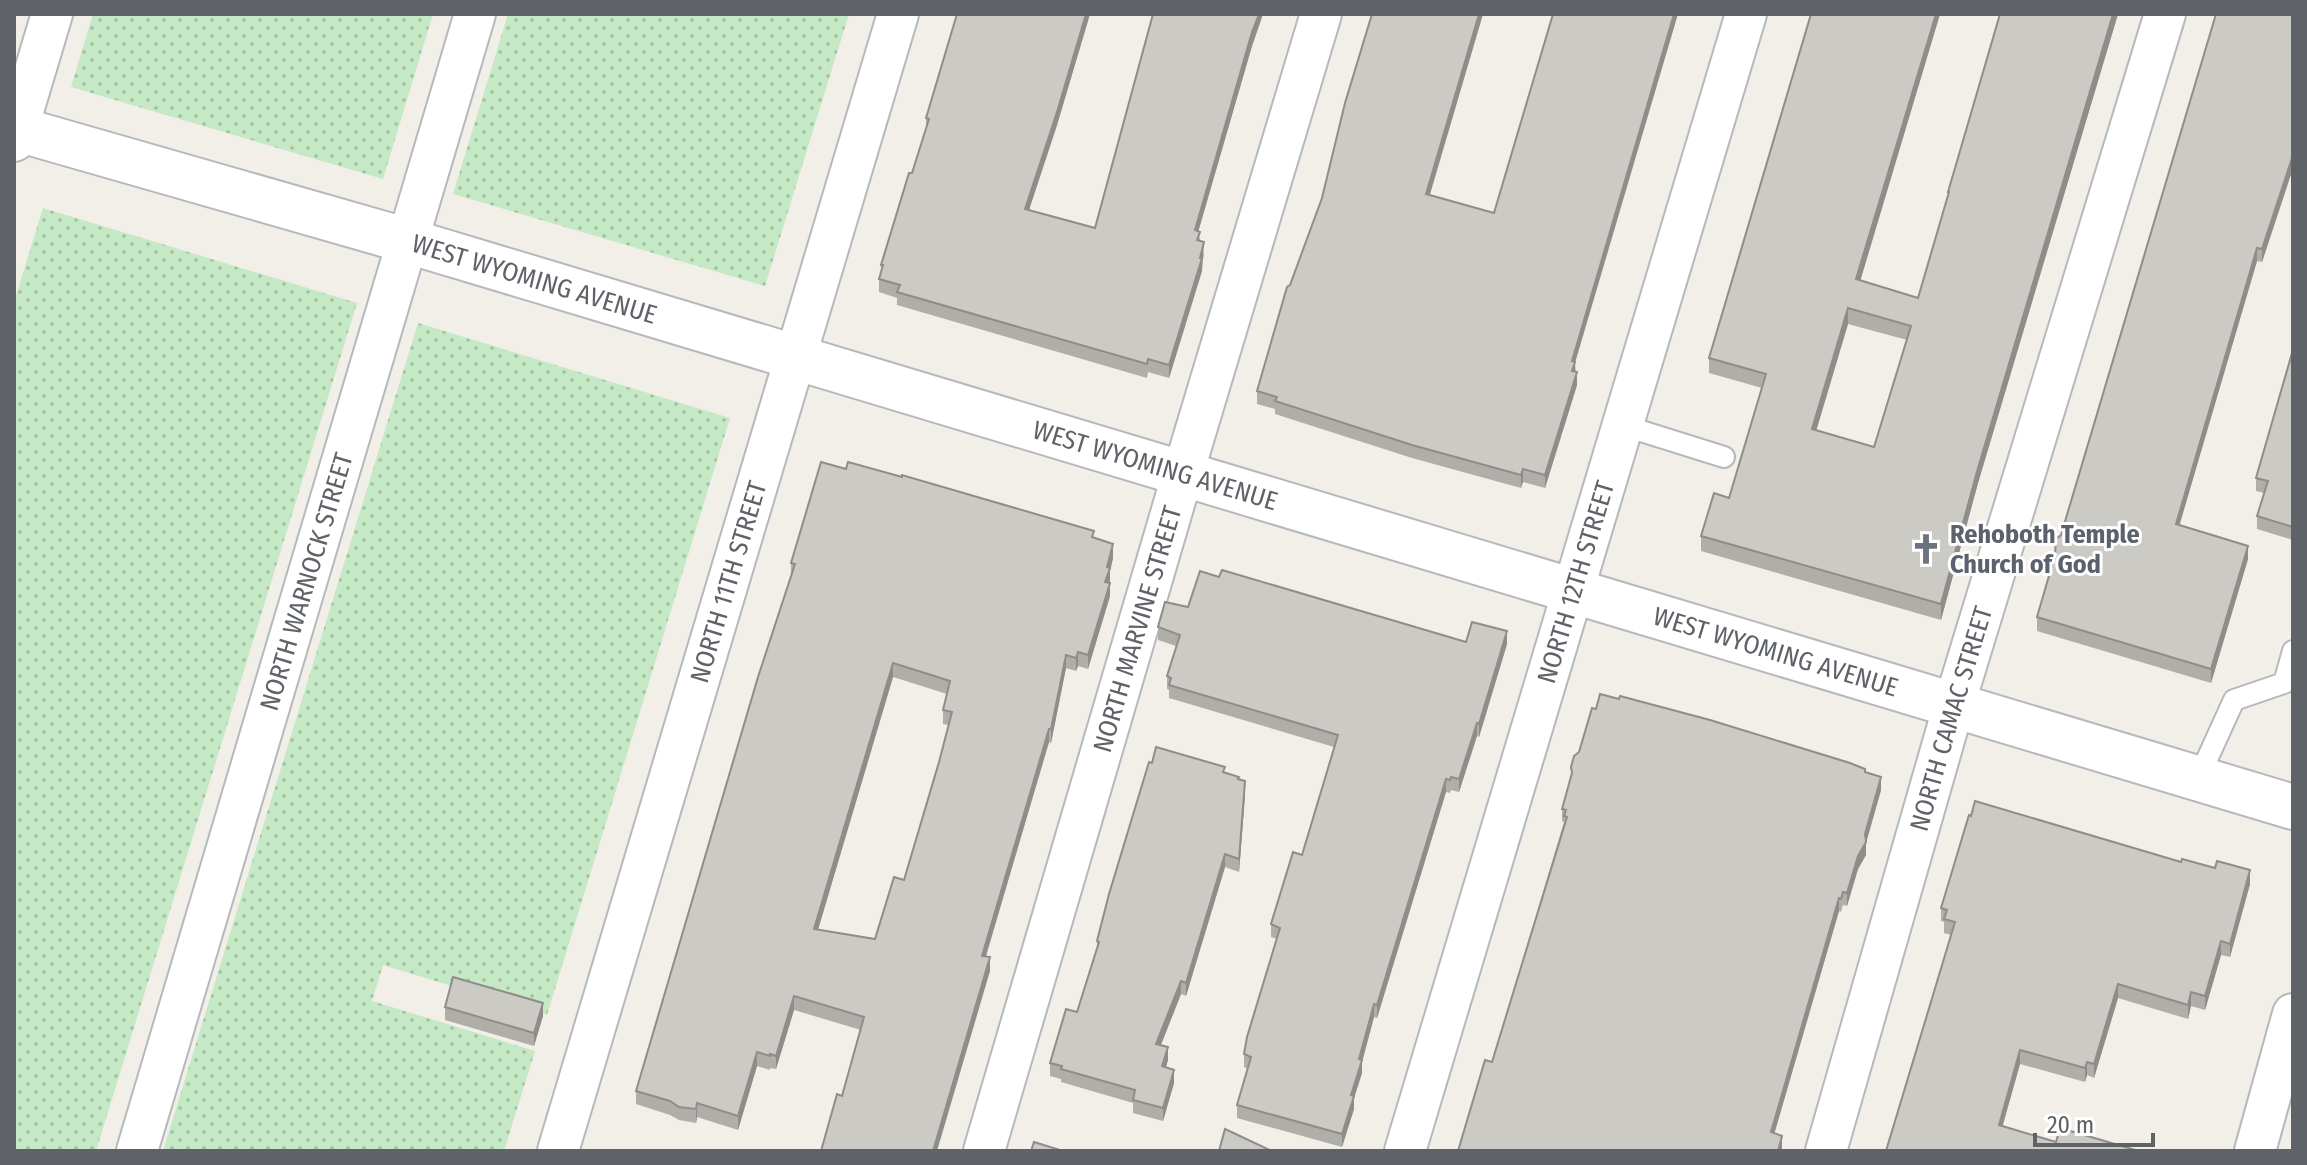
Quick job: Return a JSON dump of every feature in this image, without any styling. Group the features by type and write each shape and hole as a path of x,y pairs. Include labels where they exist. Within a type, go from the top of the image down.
{"street":[{"path":"15,132 52,14"},
{"name":"NORTH WARNOCK STREET","path":"137,1151 475,14"},
{"name":"NORTH 11TH STREET","path":"558,1151 898,14"},
{"name":"NORTH MARVINE STREET","path":"984,1151 1321,14"},
{"name":"NORTH 12TH STREET","path":"1405,1151 1746,14"},
{"name":"NORTH CAMAC STREET","path":"1826,1151 1954,705 2165,14"},
{"name":"WEST WYOMING AVENUE","path":"15,132 408,241 2293,807"},
{"path":"2255,1151 2293,1014"}],"lane":[{"path":"1622,425 1724,457"},
{"path":"2198,779 2234,700 2284,683 2293,651"}],"green space":[{"path":"93,14 433,14 383,179 71,87"},
{"path":"508,14 849,14 765,286 453,194"},
{"path":"43,208 357,303 96,1151 14,1151 14,302"},
{"path":"418,323 730,418 547,1015 383,965 372,1001 535,1051 504,1151 163,1151"}],"building":[{"path":"957,14 1086,14 1025,209 1095,228 1153,14 1259,14 1195,230 1200,232 1197,240 1204,242 1202,258 1169,365 1148,359 1147,364 897,292 900,285 879,279 909,173 912,173 929,119 926,118"},
{"path":"1372,14 1479,14 1426,194 1494,213 1553,14 1674,14 1572,361 1575,362 1572,371 1577,372 1545,475 1523,469 1521,475 1412,445 1275,401 1277,397 1257,391 1287,287 1322,198 1345,103"},
{"path":"1811,14 1936,14 1856,279 1918,298 2000,14 2113,14 1978,468 1941,604 1701,536 1714,493 1729,498 1766,374 1709,358","holes":["1848,308 1911,326 1874,447 1812,429"]},
{"path":"2216,14 2293,14 2293,155 2262,249 2257,248 2176,524 2248,546 2211,669 2037,617 2055,555 2056,539 2061,535"},
{"path":"2292,353 2293,527 2257,516 2268,481 2256,478"},
{"path":"821,462 846,469 848,462 902,475 1094,531 1092,537 1113,544 1105,582 1110,583 1088,655 1078,652 1076,658 1066,655 1051,729 982,956 990,957 933,1151 821,1151 837,1094 842,1096 864,1017 794,996 776,1056 757,1052 738,1116 697,1103 696,1109 679,1107 670,1101 636,1091 758,677 795,564 791,563","holes":["893,663 950,681 943,710 952,712 939,762 904,880 894,877 875,939 814,929"]},
{"path":"1222,570 1466,642 1472,622 1507,631 1459,779 1446,779 1377,1005 1374,1004 1351,1095 1354,1096 1342,1134 1237,1105 1251,1057 1244,1054 1247,1037 1280,928 1271,924 1293,852 1302,855 1338,735 1169,685 1171,678 1167,676 1180,635 1158,627 1165,602 1188,607 1200,571 1219,577"},
{"path":"1600,694 1619,699 1620,696 1710,720 1850,763 1881,777 1865,834 1866,842 1858,856 1847,893 1843,892 1839,898 1771,1132 1782,1136 1778,1151 1458,1151 1485,1060 1492,1062 1567,817 1564,816 1566,810 1562,809 1574,756 1579,752 1592,708 1596,709"},
{"path":"1156,747 1225,767 1223,772 1245,781 1239,859 1225,854 1186,983 1181,981 1156,1044 1168,1047 1162,1066 1174,1070 1163,1108 1133,1100 1135,1090 1050,1063 1066,1009 1077,1012 1099,942 1109,894"},
{"path":"1975,801 2181,862 2182,859 2215,868 2217,861 2250,870 2230,944 2221,941 2205,996 2191,992 2188,1005 2118,984 2094,1064 2087,1062 2085,1068 2020,1050 1999,1125 2056,1142 2060,1128 2139,1151 1886,1151 1955,922 1944,919 1947,910 1941,908"},
{"path":"453,977 543,1003 534,1033 445,1007"},
{"path":"1225,1129 1272,1151 1219,1151"},
{"path":"1034,1142 1063,1151 1031,1151"}],"place":[{"name":"Rehoboth Temple Church of God","path":"1926,549"}]}
